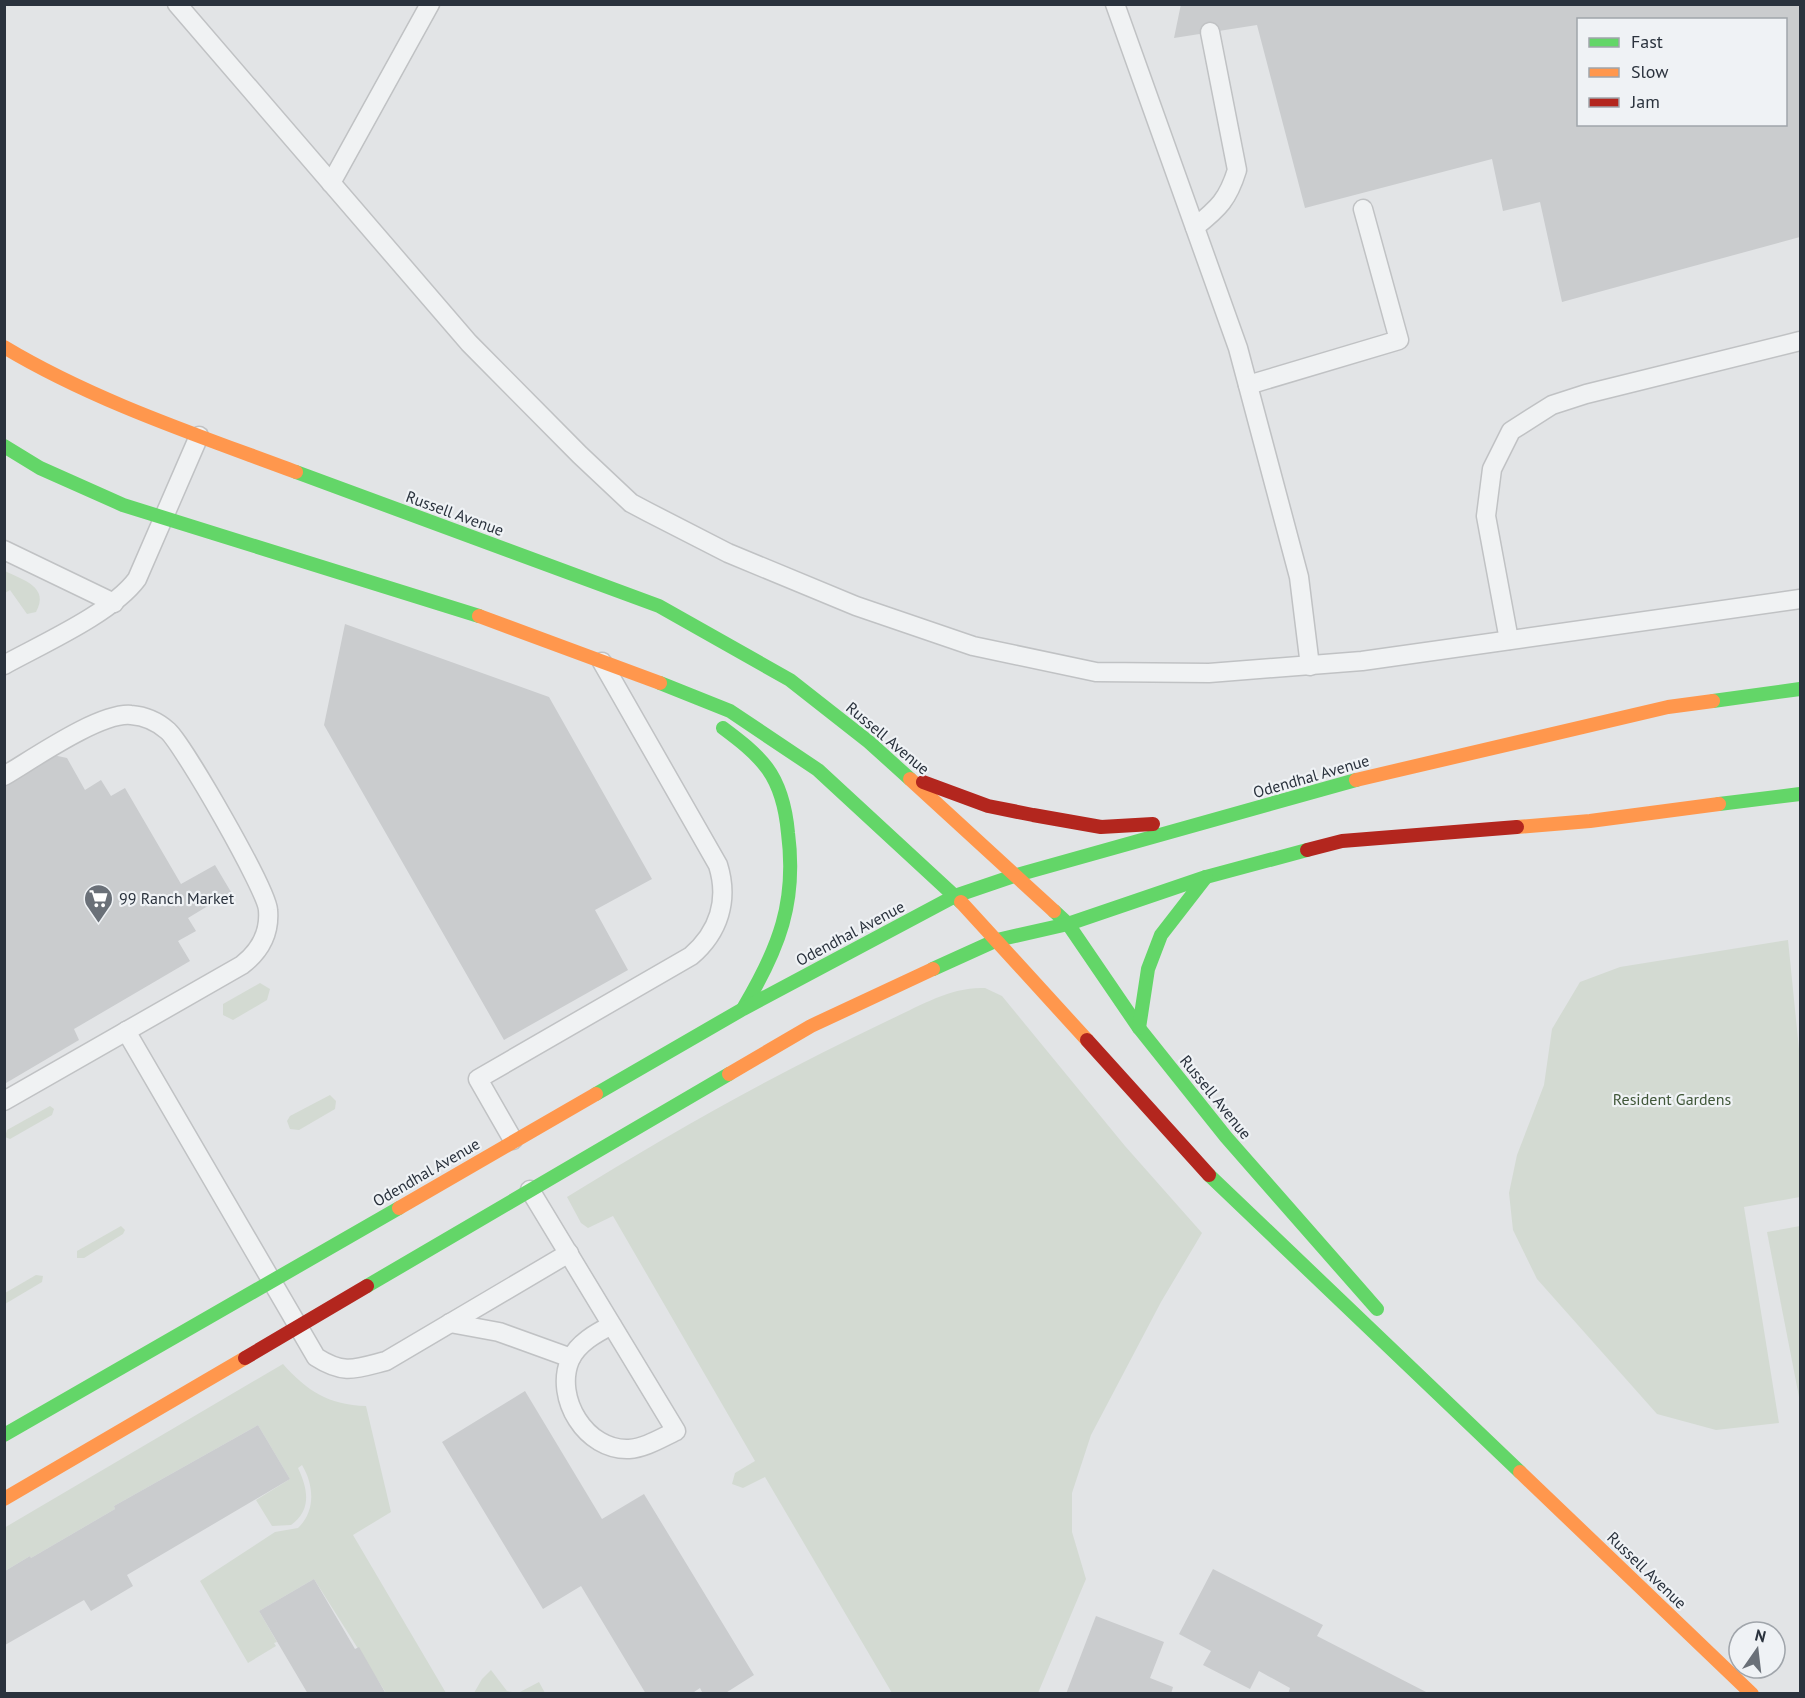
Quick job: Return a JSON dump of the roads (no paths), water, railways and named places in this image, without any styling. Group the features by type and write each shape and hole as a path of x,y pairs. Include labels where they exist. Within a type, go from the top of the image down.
{"street":[{"name":"Russell Avenue","path":"4,346 41,369 199,436 659,606 790,680 869,742 909,777 1068,924 1138,1028 1226,1137 1388,1322"},
{"name":"Russell Avenue","path":"4,446 40,468 123,505 502,623 599,658 730,711 818,770 955,896 1215,1181 1752,1694"},
{"path":"655,681 749,747 768,769 782,802 792,849 793,878 790,905 785,927 766,971 743,1009"},
{"name":"Odendhal Avenue","path":"4,1435 743,1009 955,896 1017,875 1218,821 1389,771 1645,712 1800,688"},
{"path":"909,777 988,806 1101,827 1218,821"},
{"path":"4,1499 812,1026 997,940 1068,924 1206,877 1342,841 1590,821 1800,794"},
{"path":"1138,1028 1148,969 1161,935 1206,877"},
{"name":"Russell Avenue","path":"1411,1348 1519,1471"}],"lane":[{"path":"177,4 469,343 632,503 728,553 856,606 973,646 1096,672 1209,674 1362,661 1800,599"},
{"path":"330,183 430,4"},
{"path":"1115,4 1238,348 1299,577 1310,666"},
{"path":"1195,227 1218,209 1230,192 1236,170 1210,32"},
{"path":"1248,386 1399,340 1363,209"},
{"path":"1509,640 1486,516 1492,469 1511,431 1552,405 1586,394 1800,341"},
{"path":"4,665 114,603 137,579 199,436"},
{"path":"4,550 114,603"},
{"path":"513,1140 478,1079 691,956 708,939 722,908 722,878 711,850 599,658"},
{"path":"4,776 107,718 129,715 151,720 176,740 263,889 268,909 264,940 251,958 4,1101"},
{"path":"126,1031 316,1357 334,1369 354,1370 386,1360 569,1253"},
{"path":"530,1190 569,1253 676,1431 647,1445 629,1449 612,1447 594,1437 579,1424 570,1407 565,1389 571,1358 589,1338 612,1325"},
{"path":"450,1323 499,1332 571,1358"}],"place":[{"name":"99 Ranch Market","path":"98,924"}],"park label":[{"name":"Resident Gardens","path":"1672,1099"}]}
